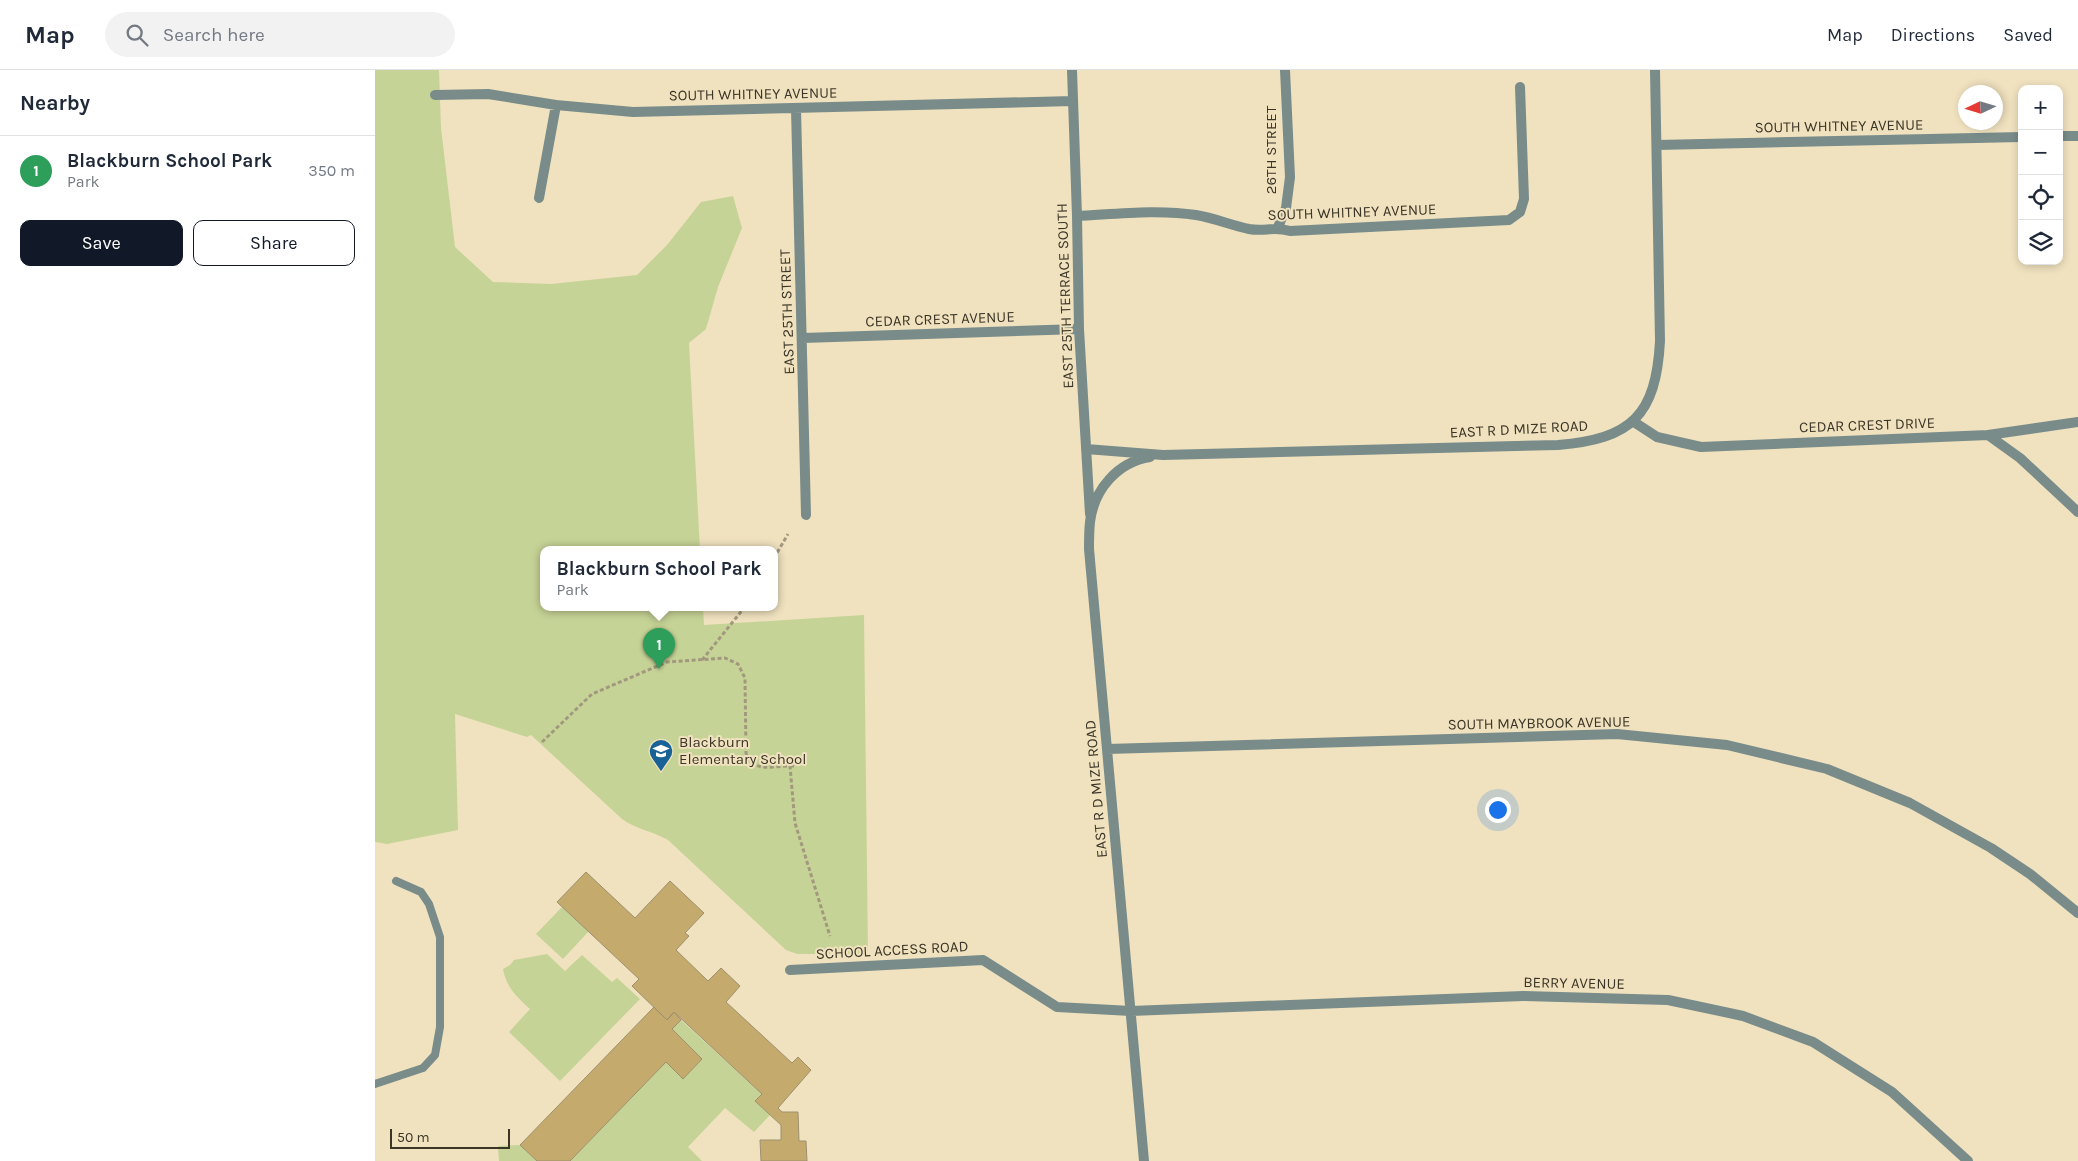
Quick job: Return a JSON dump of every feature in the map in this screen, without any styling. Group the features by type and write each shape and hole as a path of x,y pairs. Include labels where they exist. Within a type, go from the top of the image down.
{"street":[{"name":"EAST 25TH TERRACE SOUTH","path":"1072,70 1079,329 1090,520"},
{"name":"26TH STREET","path":"1277,227 1286,208 1290,176 1285,70"},
{"path":"1634,422 1654,384 1659,366 1655,70"},
{"name":"SOUTH WHITNEY AVENUE","path":"1077,216 1163,212 1196,215 1250,229 1266,231 1277,227 1290,231 1509,220 1520,212 1524,199 1520,87"},
{"name":"SOUTH WHITNEY AVENUE","path":"435,95 488,94 556,105 633,112 1073,101"},
{"path":"539,198 556,105"},
{"name":"EAST 25TH STREET","path":"795,108 803,338 806,515"},
{"path":"2063,136 2078,136"},
{"name":"SOUTH WHITNEY AVENUE","path":"1657,145 2018,137"},
{"name":"CEDAR CREST AVENUE","path":"803,338 1079,329"},
{"name":"CEDAR CREST DRIVE","path":"1634,422 1657,437 1701,447 1988,435 2078,422"},
{"name":"EAST R D MIZE ROAD","path":"1086,449 1163,455 1558,445 1604,438 1634,422"},
{"path":"1988,435 2020,458 2078,512"},
{"name":"EAST R D MIZE ROAD","path":"1144,1161 1089,549 1090,520 1098,496 1108,480 1124,465 1143,458 1163,455"},
{"name":"SOUTH MAYBROOK AVENUE","path":"1107,748 1617,734 1727,745 1827,769 1910,804 1991,848 2030,874 2078,913"},
{"name":"SCHOOL ACCESS ROAD","path":"790,970 983,960 1057,1007 1131,1012"},
{"name":"BERRY AVENUE","path":"1131,1012 1523,996 1668,1000 1743,1016 1813,1042 1892,1092 1968,1161"}],"lane":[{"path":"375,1084 423,1068 435,1055 440,1027 440,937 429,904 421,892 396,881"}],"path":[{"path":"778,551 788,534"},
{"path":"701,661 742,611"},
{"path":"543,742 593,694 667,662 725,658 738,664 743,671 746,684 746,753 751,764 757,766 796,766 797,759"},
{"path":"790,766 795,823 830,936"}],"green space":[{"path":"375,70 439,70 441,128 455,247 493,282 551,284 637,275 667,245 701,202 733,196 742,228 718,287 706,329 689,343 700,546 540,546 540,611 703,611 704,625 864,615 868,954 797,954 786,950 668,840 622,819 531,735 527,737 455,714 458,830 387,844 375,842"},
{"path":"563,906 589,931 563,959 536,934"},
{"path":"547,954 565,971 582,955 612,982 617,978 640,999 560,1081 509,1032 530,1009 509,986 503,969 514,960"},
{"path":"681,1020 762,1094 755,1101 770,1115 754,1132 725,1108 688,1147 702,1161 570,1161 666,1062 683,1079 702,1059 672,1029"},
{"path":"520,1145 537,1161 499,1161 498,1146"}],"building":[{"path":"586,872 635,918 670,881 704,913 685,933 689,936 676,950 708,981 721,968 740,986 726,1002 792,1063 798,1057 811,1070 778,1108 782,1112 798,1112 799,1141 806,1141 807,1161 761,1161 760,1140 781,1140 781,1125 755,1101 762,1094 674,1012 667,1020 632,986 639,979 557,902"},
{"path":"654,1007 667,1020 674,1012 681,1020 672,1029 702,1059 683,1079 666,1062 570,1161 537,1161 520,1145"}],"place":[{"name":"Blackburn School Park","path":"659,669"},
{"name":"Blackburn Elementary School","path":"661,772"}]}
